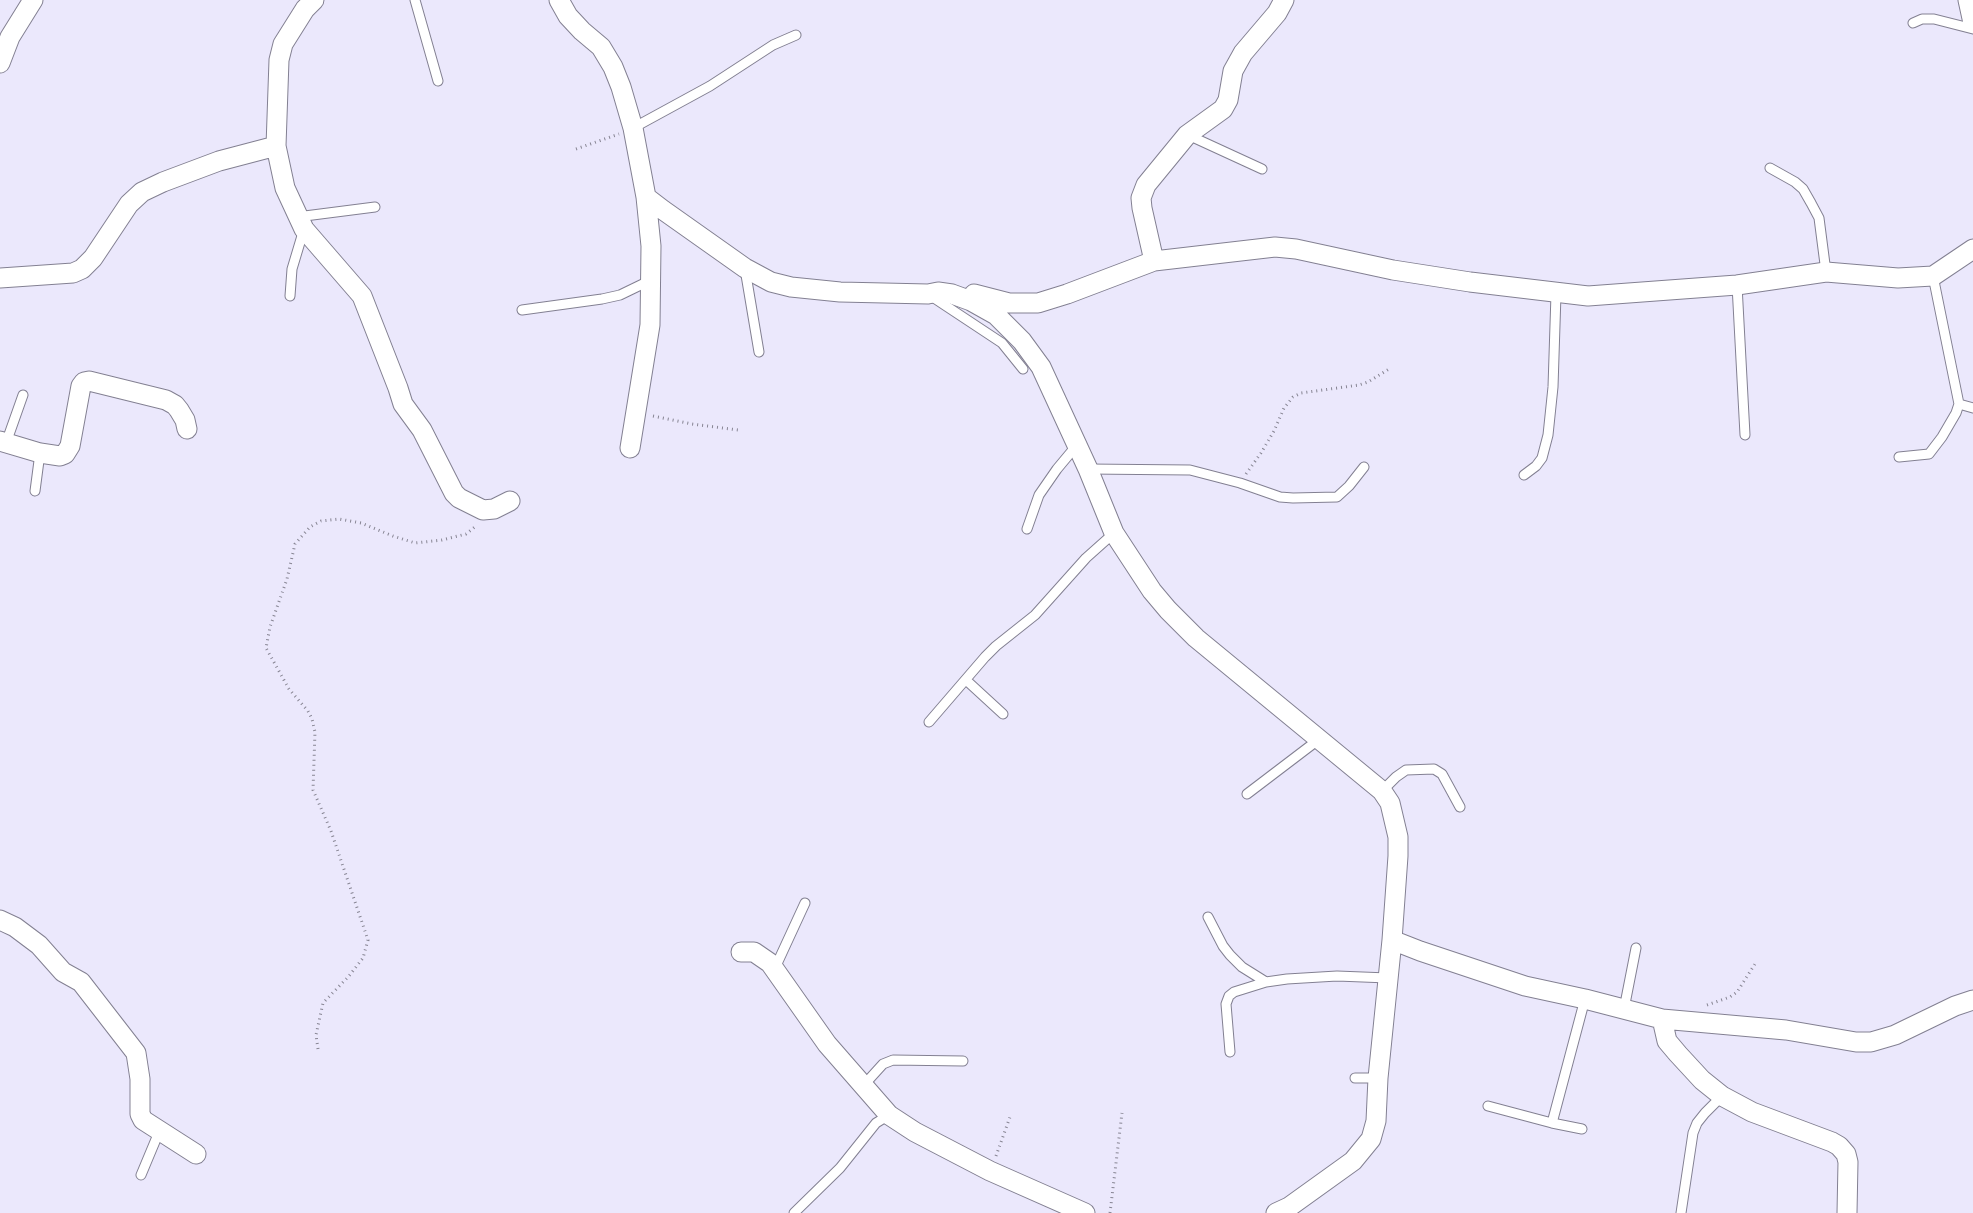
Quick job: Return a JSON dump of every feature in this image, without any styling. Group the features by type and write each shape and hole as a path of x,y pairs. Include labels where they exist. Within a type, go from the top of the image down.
{"street":[{"path":"0,63 10,37 33,0"},
{"path":"314,0 304,9 283,44 279,60 276,146 284,188 301,223 362,296 398,388 402,404 422,430 454,493 459,498 483,510 494,509 510,501"},
{"path":"559,0 573,21 602,46 621,87 633,128 650,222 650,325 630,448"},
{"path":"1154,261 1142,208 1142,194 1146,185 1187,135 1222,109 1228,100 1233,71 1243,53 1277,13 1284,0"},
{"path":"1968,0 1973,23"},
{"path":"0,278 73,274 82,269 93,258 129,204 142,192 219,161 276,146"},
{"path":"646,197 693,233 745,268 771,282 792,287 840,292 952,294 972,301 996,314 1022,341 1041,367 1088,469 1114,533 1138,572 1168,610 1204,645 1382,791 1390,804 1398,837 1398,856 1392,940 1378,1078 1376,1121 1371,1139 1353,1161 1297,1201 1276,1213"},
{"path":"933,293 965,291 1009,304 1033,304 1067,294 1154,261 1282,248 1296,249 1393,270 1556,294 1588,296 1737,285 1826,272 1898,278 1933,276 1973,249"},
{"path":"3,442 40,453 60,456 65,454 70,446 81,386 84,382 89,381 166,400 175,405 179,410 185,420 186,429"},
{"path":"0,920 15,927 39,945 63,972 81,982 136,1053 140,1114 143,1120 196,1154"},
{"path":"1392,940 1525,986 1662,1019 1755,1027 1856,1042 1871,1042 1895,1035 1955,1006 1973,1000"},
{"path":"741,952 754,952 762,956 775,968 827,1044 889,1115 914,1132 990,1171 1085,1213"},
{"path":"1662,1019 1667,1041 1702,1080 1722,1096 1752,1112 1839,1146 1846,1154 1848,1162 1846,1213"}],"lane":[{"path":"415,0 438,81"},
{"path":"1913,23 1922,19 1934,19 1973,29"},
{"path":"633,128 710,86 773,45 796,35"},
{"path":"1187,135 1262,169"},
{"path":"1770,168 1795,182 1803,190 1811,203 1819,218 1826,272"},
{"path":"290,296 292,269 301,223 374,208"},
{"path":"745,268 759,352"},
{"path":"1898,458 1929,454 1942,438 1959,404 1933,276"},
{"path":"522,310 620,295 651,280"},
{"path":"1737,285 1745,435"},
{"path":"933,293 1002,344 1024,369"},
{"path":"1524,476 1542,458 1548,435 1556,294"},
{"path":"3,442 23,395"},
{"path":"1959,404 1973,408"},
{"path":"1027,529 1039,495 1077,445"},
{"path":"35,491 40,453"},
{"path":"1088,469 1190,470 1240,482 1280,497 1337,497 1349,486 1364,467"},
{"path":"929,722 996,646 1035,615 1086,558 1114,533"},
{"path":"966,680 1002,714"},
{"path":"1247,794 1318,740"},
{"path":"1382,791 1406,770 1434,769 1442,774 1460,807"},
{"path":"775,968 805,903"},
{"path":"1208,918 1230,955 1242,967 1266,982"},
{"path":"1624,1009 1636,948"},
{"path":"1230,1052 1226,1004 1229,996 1234,992 1266,982 1287,979 1337,976 1388,978"},
{"path":"1552,1123 1585,999"},
{"path":"863,1086 883,1064 893,1060 963,1061"},
{"path":"1355,1078 1378,1078"},
{"path":"1680,1213 1693,1134 1697,1123 1722,1096"},
{"path":"1488,1106 1582,1129"},
{"path":"794,1213 840,1168 876,1123 889,1115"},
{"path":"141,1175 159,1132"}],"path":[{"path":"576,149 633,128"},
{"path":"1240,482 1261,452 1284,408 1293,397 1301,393 1359,385 1368,382 1389,369"},
{"path":"635,412 692,424 738,430"},
{"path":"318,1048 316,1035 323,1004 350,976 363,958 368,940 331,831 313,790 315,732 312,719 308,711 289,688 266,648 270,627 287,579 295,544 310,528 322,521 339,519 361,522 408,542 442,540 466,534 480,520 483,510"},
{"path":"1702,1006 1730,997 1737,992 1755,964"},
{"path":"1110,1213 1122,1113"},
{"path":"990,1171 1010,1117"}]}
